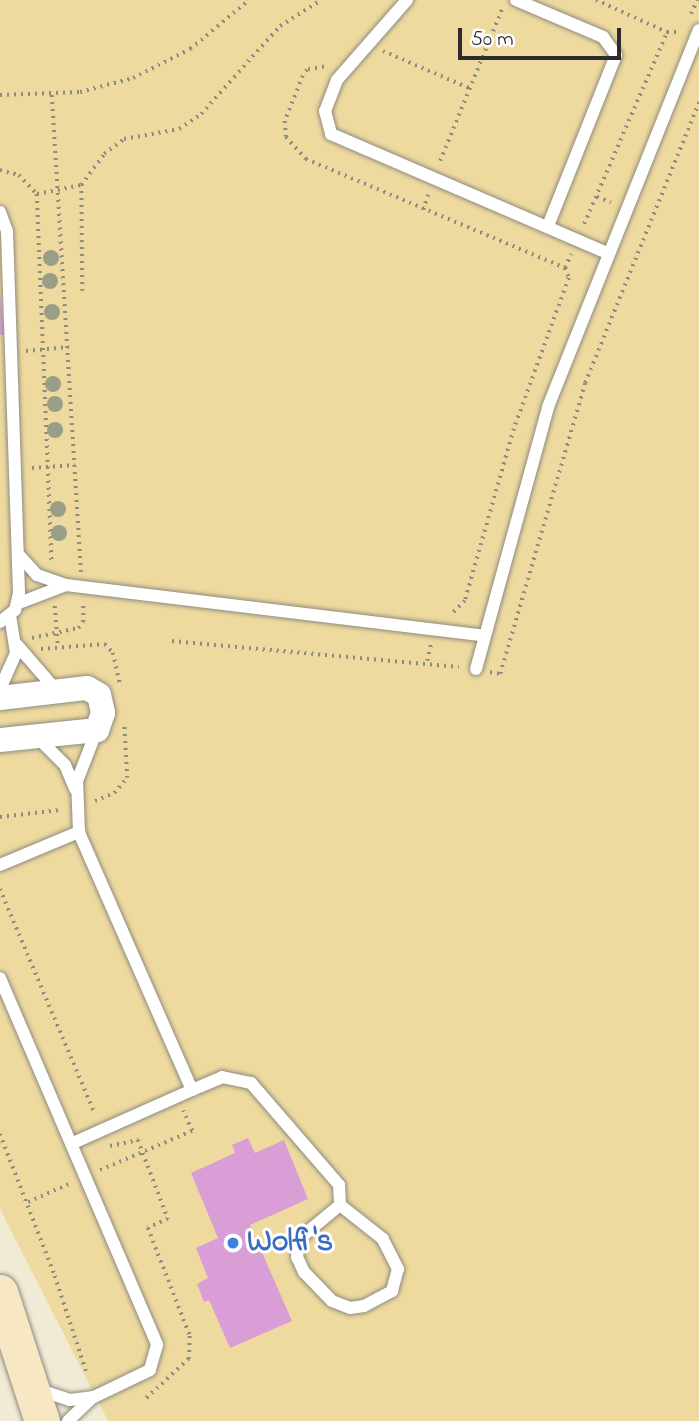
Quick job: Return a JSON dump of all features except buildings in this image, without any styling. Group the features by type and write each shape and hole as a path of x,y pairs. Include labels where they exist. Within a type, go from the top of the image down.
{"main road":[{"path":"0,1292 42,1421"}],"street":[{"path":"0,698 87,688 99,695 103,713 97,730 0,740"}],"lane":[{"path":"407,0 337,80 325,111 327,129 341,141 607,253"},
{"path":"516,0 603,37 616,55 548,226"},
{"path":"476,669 482,635 548,407 607,253 699,30"},
{"path":"0,212 7,231 19,603"},
{"path":"18,554 37,575 57,585"},
{"path":"56,690 16,642 5,619 19,603 57,585 82,580 482,635"},
{"path":"0,689 14,663 16,642"},
{"path":"76,792 97,730"},
{"path":"34,735 65,765 76,792 79,832 192,1090"},
{"path":"0,865 79,832"},
{"path":"0,978 154,1336 157,1354 143,1376 94,1397 70,1401 33,1387"},
{"path":"73,1143 222,1077 251,1083 339,1185 340,1205 383,1239 398,1269 391,1291 364,1306 350,1308 332,1301 309,1278 297,1257 299,1239 340,1205"},
{"path":"68,1421 94,1397"}],"path":[{"path":"0,94 52,95 107,86 162,65 215,32 249,0"},
{"path":"82,290 81,185 104,154 124,139 179,129 201,114 281,26 321,0"},
{"path":"424,210 432,179 506,0"},
{"path":"596,0 667,32 683,30"},
{"path":"688,22 697,7 697,0"},
{"path":"565,268 667,32"},
{"path":"371,41 385,52 469,88"},
{"path":"332,64 307,70 285,121 286,137 306,159 565,268 569,278 514,429 465,601 460,610 445,614"},
{"path":"16,642 57,635 81,625 82,580 61,190 52,95"},
{"path":"172,641 476,669 500,674 584,383 699,102"},
{"path":"0,170 19,175 37,194 42,350 57,585 58,646"},
{"path":"37,194 81,185"},
{"path":"10,353 69,347"},
{"path":"14,469 75,465"},
{"path":"82,580 95,575"},
{"path":"0,889 108,1145 138,1140 168,1219 148,1228 191,1348 181,1370 146,1399"},
{"path":"28,1202 192,1131 176,1097"},
{"path":"0,1134 28,1202 86,1370"}],"sand":[{"path":"0,0 699,0 699,1421 108,1421 0,1209"}],"place":[{"name":"Wolfi's","path":"233,1243"}]}
